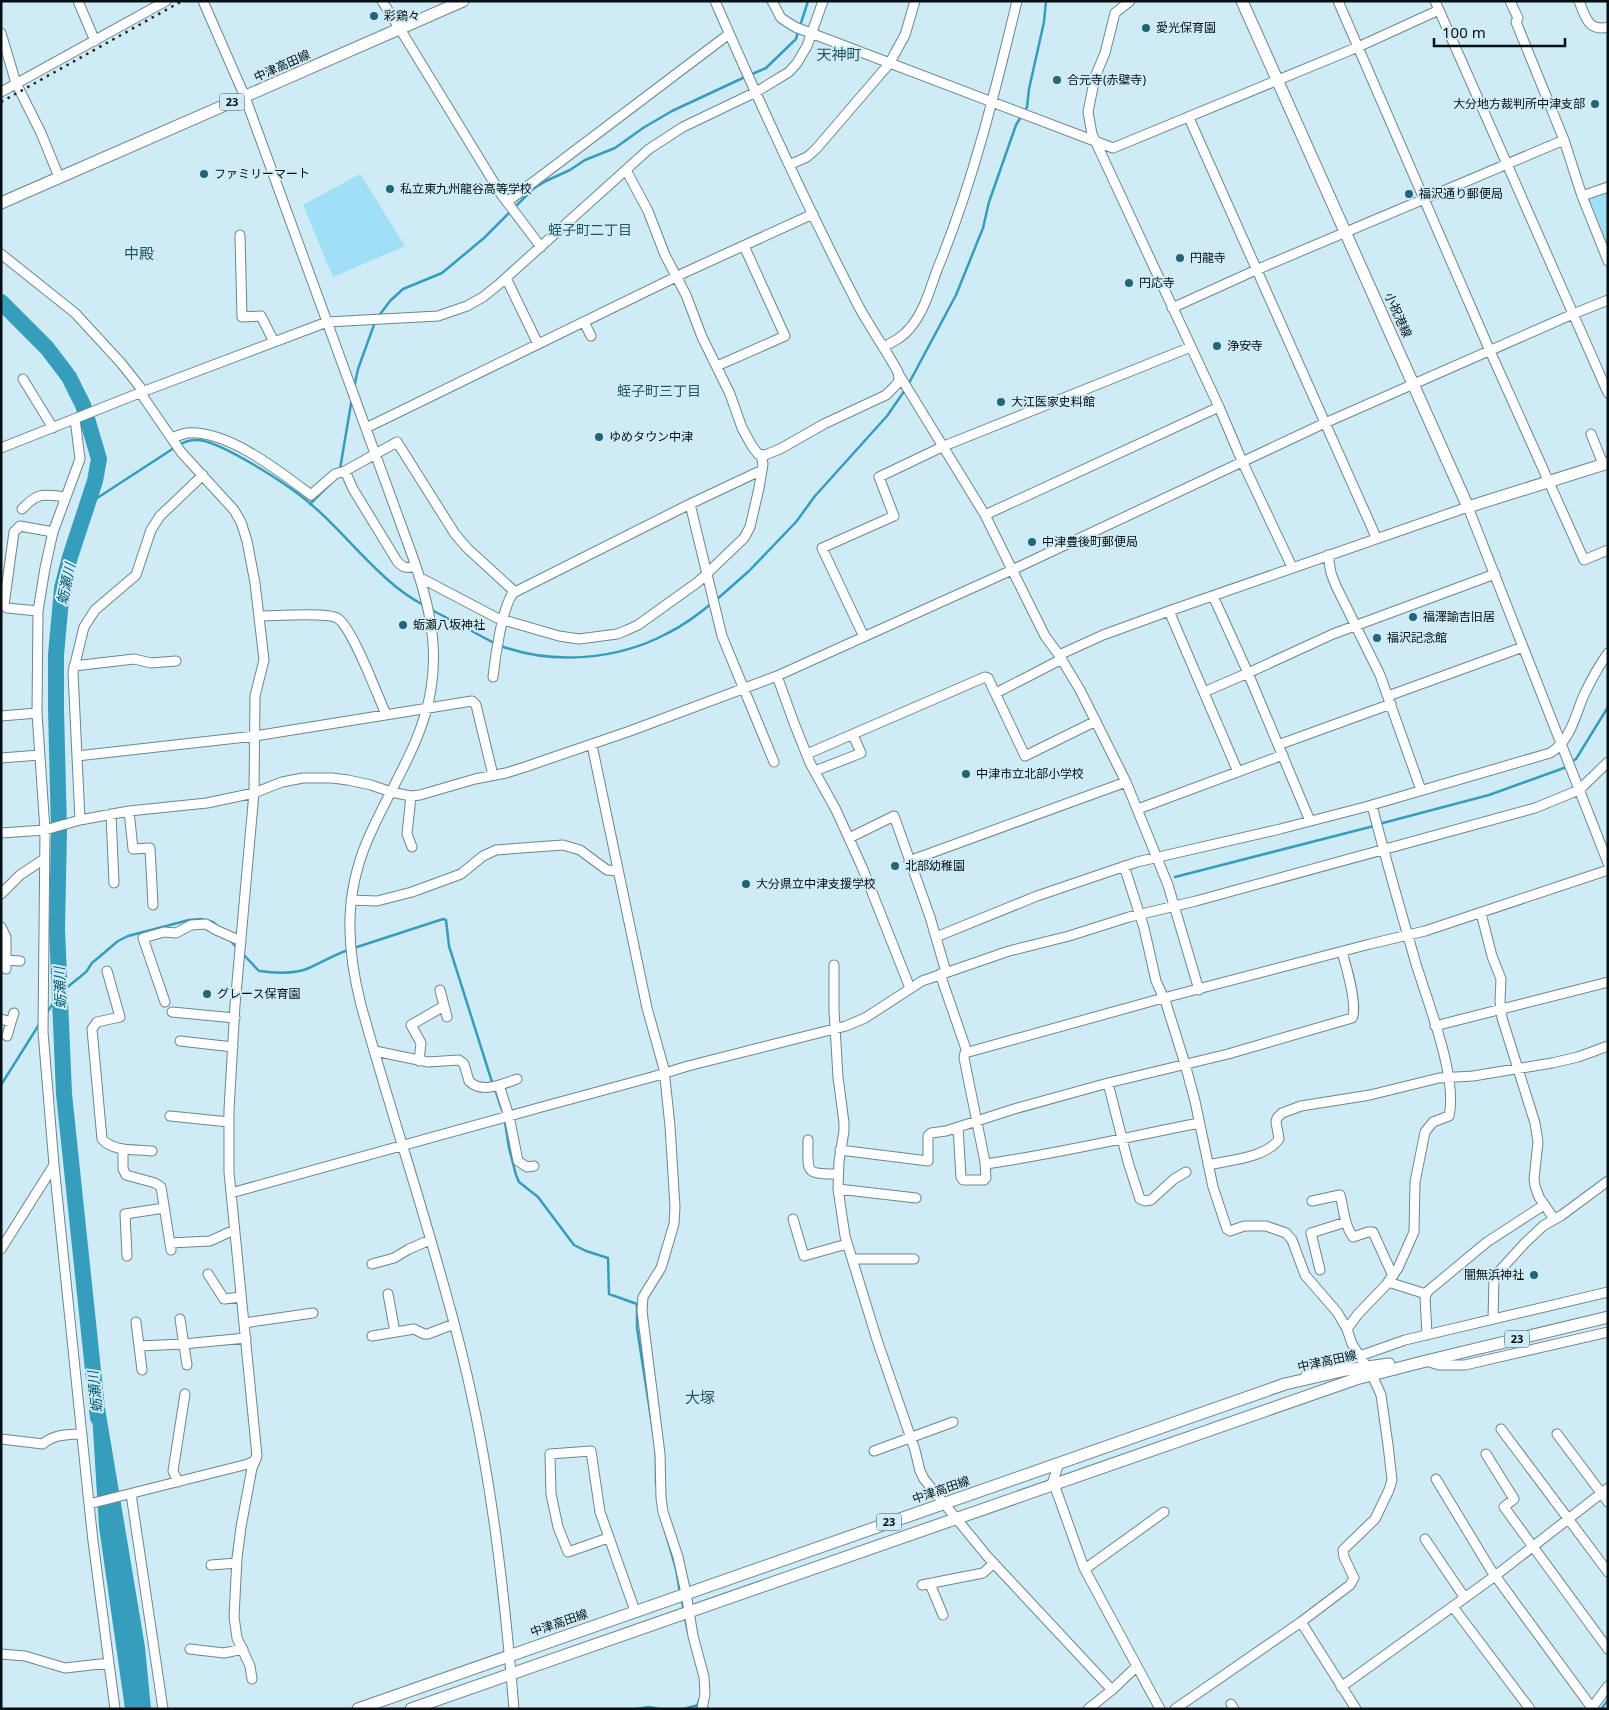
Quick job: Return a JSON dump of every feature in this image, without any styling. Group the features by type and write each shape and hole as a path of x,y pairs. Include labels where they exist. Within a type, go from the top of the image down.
{"main road":[{"name":"中津高田線","path":"1,203 463,1"},
{"name":"小祝港線","path":"1242,1 1468,507"},
{"path":"1468,507 1606,464"},
{"name":"中津高田線","path":"358,1709 1285,1384 1426,1361 1608,1317"},
{"name":"中津高田線","path":"411,1709 1251,1415 1370,1371"}],"street":[{"path":"78,1 95,41"},
{"path":"1,92 166,1"},
{"path":"203,1 244,97 416,566 429,611 433,642 432,680 427,707 413,749 365,845 354,881 349,933 351,957 358,991 454,1324 478,1424 492,1508 510,1655 514,1709"},
{"path":"382,1 508,204 541,247"},
{"path":"715,1 789,165 860,308 985,515 1044,636 1060,657 1080,690 1126,782 1168,885 1199,990"},
{"path":"772,1 777,12 785,22 812,34 1113,148 1358,47 1437,6 1608,393"},
{"path":"1,448 327,322 427,318 448,314 476,302 506,278 649,149 683,127 756,92 789,72 801,57 812,34 823,1"},
{"path":"789,165 807,157 816,149 889,64 905,35 915,1"},
{"path":"883,347 905,334 918,316 958,216 992,103 1017,1"},
{"path":"1130,1 1117,10 1113,16 1105,53 1090,97 1088,120 1096,142 1292,567"},
{"path":"1338,1 1490,351 1584,560 1608,550"},
{"path":"1510,1 1518,18 1516,22 1564,140 1582,196 1608,261"},
{"path":"1579,1 1589,23 1595,27 1608,27"},
{"path":"1,33 16,83 41,133 59,177"},
{"path":"508,204 730,34"},
{"path":"1189,118 1376,538"},
{"path":"1172,308 1346,231 1564,140"},
{"path":"419,577 504,620 572,639 617,634 638,625 708,573 748,533 762,470 761,455 755,450 746,436 730,394 702,338 690,303 665,255 648,211 626,170"},
{"path":"1582,196 1608,187"},
{"path":"366,428 676,277 813,214"},
{"path":"240,235 242,317 261,316 274,342"},
{"path":"717,366 785,336 744,246"},
{"path":"1,254 75,313 133,377 181,452 234,510 241,522 254,575 264,660 255,696 254,793 234,1018 229,1122 229,1172 256,1459 252,1468 240,1527 234,1617 237,1638 250,1666 252,1679"},
{"path":"506,278 538,344"},
{"path":"1,833 46,829 129,811 206,803 254,793 282,782 303,778 348,780 411,796 427,794 475,779 506,773 667,718 777,676 1012,570 1325,422 1608,300"},
{"path":"584,322 592,336"},
{"path":"864,637 822,548 894,516 879,477 944,446 1191,346"},
{"path":"761,455 780,449 824,424 886,395 895,388 899,380 896,369"},
{"path":"23,379 53,428"},
{"path":"985,515 1219,406"},
{"path":"75,419 80,459 53,532 38,611 37,713 46,829 44,859 43,1032 54,1165 82,1434 93,1503 93,1541 116,1709"},
{"path":"173,439 186,433 201,434 219,439 243,449 271,466 311,495 341,472 397,442 455,534 467,548 515,592"},
{"path":"1591,434 1606,464"},
{"path":"493,677 496,651 509,600 515,592 762,470"},
{"path":"341,472 396,561 406,568 416,566"},
{"path":"78,821 73,672 84,627 94,610 136,575 151,530 160,516 203,475"},
{"path":"22,510 35,497 43,494 66,497"},
{"path":"690,504 718,621 727,650 774,762"},
{"path":"996,693 1103,635 1169,610 1468,507 1608,863"},
{"path":"38,611 7,608 4,605 14,532 20,526 53,532"},
{"path":"1328,555 1331,573 1336,586 1374,661 1390,700 1421,790"},
{"path":"1204,692 1248,674 1333,634 1495,574"},
{"path":"1213,596 1310,820"},
{"path":"1169,610 1238,772"},
{"path":"260,616 328,616 339,619 346,626 350,634 386,714"},
{"path":"1278,745 1523,647"},
{"path":"936,937 1037,896 1124,866 1372,805 1550,753 1560,744 1572,728 1587,689 1608,654"},
{"path":"74,666 134,659 151,663 176,661"},
{"path":"777,676 807,754 849,838 870,886 910,988"},
{"path":"807,754 985,677 988,678 996,693 1025,756 1096,721"},
{"path":"77,756 255,736 469,701 474,702 493,775"},
{"path":"1,716 37,713"},
{"path":"815,771 861,753 853,735"},
{"path":"592,744 647,1008 664,1073 670,1126 675,1219 661,1268 643,1297 642,1311 660,1454 660,1486 663,1512 678,1557 693,1636 705,1683 702,1709"},
{"path":"1,758 40,755"},
{"path":"1138,809 1283,755"},
{"path":"231,1193 793,1038 836,1029 865,1018 922,981 1021,948 1140,914 1174,907 1535,808 1578,790 1608,762"},
{"path":"909,861 1126,782"},
{"path":"411,796 407,834 412,847"},
{"path":"1347,1329 1358,1314 1391,1279 1414,1232 1415,1182 1425,1132 1434,1122 1449,1116 1451,1101 1449,1077 1383,850 1372,805"},
{"path":"129,811 133,849 150,848 153,905"},
{"path":"111,814 114,883"},
{"path":"849,838 894,816 936,937 943,973 967,1052"},
{"path":"351,900 377,901 412,892 461,874 483,856 496,850 564,845 580,850 607,870 618,871"},
{"path":"1,894 20,876 44,859"},
{"path":"1124,866 1140,914 1156,981 1164,999 1185,1064 1208,1165 1227,1230 1230,1231 1244,1226 1266,1226 1286,1233 1292,1240 1304,1276 1337,1312 1347,1329 1352,1344 1370,1371 1382,1401 1391,1484 1375,1519 1343,1550 1344,1558 1354,1576 1352,1582 1301,1622 1175,1709"},
{"path":"958,1127 962,1178 963,1180 984,1180 986,1178 985,1164 964,1058 964,1054 967,1052 1437,928 1608,870"},
{"path":"1481,913 1491,952 1501,979 1502,1018 1535,1123 1538,1142 1534,1179 1537,1193 1554,1219"},
{"path":"165,1002 143,938 164,932 176,933 192,925 206,924 242,941"},
{"path":"1,927 6,937 6,964 20,961"},
{"path":"840,1150 928,1161 928,1136 931,1133 946,1131 1014,1109 1228,1054 1352,1018 1354,1014 1353,1000 1342,952"},
{"path":"834,965 838,1077 844,1123 838,1174 842,1221 847,1244 920,1471 955,1519 1112,1690"},
{"path":"107,971 120,1017 97,1022 92,1029 102,1139 109,1145 123,1149 152,1151"},
{"path":"1435,1026 1608,982"},
{"path":"440,990 447,1017"},
{"path":"419,1061 422,1043 411,1025 444,1006"},
{"path":"7,1036 14,1012"},
{"path":"172,1012 234,1018"},
{"path":"1,1019 11,1022"},
{"path":"180,1041 233,1046"},
{"path":"1208,1165 1270,1149 1279,1139 1276,1120 1282,1113 1301,1106 1370,1095 1431,1080 1473,1076 1564,1061 1608,1046"},
{"path":"375,1051 428,1062 459,1060 464,1064 471,1084 485,1087 517,1079"},
{"path":"1108,1084 1139,1197 1142,1201 1151,1200 1174,1179 1186,1172"},
{"path":"499,1085 509,1116 518,1161 527,1167 534,1166"},
{"path":"170,1116 229,1122"},
{"path":"985,1164 1060,1152 1199,1123"},
{"path":"808,1140 808,1166 811,1171 816,1174 838,1174"},
{"path":"123,1149 124,1174 155,1183 161,1187 171,1247 210,1241 234,1230"},
{"path":"1,1249 54,1165"},
{"path":"1493,1319 1494,1277 1543,1226 1608,1181"},
{"path":"838,1189 916,1198"},
{"path":"1312,1201 1339,1194 1346,1222 1353,1237 1371,1231 1374,1234 1391,1279 1426,1294"},
{"path":"1426,1335 1426,1294 1475,1250 1544,1205"},
{"path":"128,1256 125,1214 164,1208"},
{"path":"792,1219 804,1256 847,1244"},
{"path":"1320,1270 1310,1233 1346,1222"},
{"path":"372,1264 394,1258 430,1240"},
{"path":"852,1259 914,1259"},
{"path":"208,1274 224,1299 241,1297"},
{"path":"1285,1384 1399,1342 1608,1292"},
{"path":"388,1294 394,1332"},
{"path":"244,1323 313,1313"},
{"path":"180,1319 187,1366"},
{"path":"136,1322 142,1370"},
{"path":"372,1336 414,1329 428,1334 454,1324"},
{"path":"1426,1361 1439,1366 1464,1365 1608,1332"},
{"path":"139,1346 246,1338"},
{"path":"178,1482 173,1471 185,1394"},
{"path":"874,1451 953,1422"},
{"path":"1501,1428 1608,1572"},
{"path":"1,1439 43,1444 49,1438 82,1434"},
{"path":"1557,1434 1605,1491 1608,1502"},
{"path":"608,1538 568,1552 558,1527 551,1494 550,1454 591,1451 600,1512 635,1611"},
{"path":"1486,1454 1514,1499 1504,1507 1608,1649"},
{"path":"93,1503 248,1464 256,1459"},
{"path":"1059,1463 1054,1484 1085,1569 1160,1709"},
{"path":"1436,1479 1495,1576 1591,1708 1608,1686"},
{"path":"1341,1687 1495,1576 1605,1491"},
{"path":"131,1494 163,1709"},
{"path":"1085,1569 1164,1512"},
{"path":"1425,1539 1465,1598"},
{"path":"211,1565 237,1562"},
{"path":"943,1615 926,1585 983,1573 994,1563"},
{"path":"1453,1607 1530,1709"},
{"path":"1301,1622 1356,1709"},
{"path":"190,1650 224,1653 242,1650"},
{"path":"1,1654 25,1656 65,1668 109,1663"},
{"path":"1088,1709 1112,1690 1137,1666"}],"shaded area":[{"path":"360,174 405,246 333,277 303,205"},
{"path":"1608,191 1608,252 1585,199"},
{"path":"103,1396 145,1647 151,1709 125,1709 99,1527 91,1398"}],"waterway":[{"path":"800,26 808,1"},
{"path":"908,385 956,295 983,228 989,202 1016,125 1027,107 1029,89 1044,22 1046,1"},
{"path":"750,75 766,68 796,39 798,31"},
{"path":"514,208 533,189 546,181 570,170 585,160 615,148 643,128 672,111 745,77"},
{"path":"378,317 390,301 403,289 442,273 484,238 510,212"},
{"name":"蛎瀬川","path":"1,302 47,348 69,377 83,405 99,459 95,481 62,588 56,655 59,830 57,929 64,1094 98,1418"},
{"path":"354,388 358,369 375,322"},
{"path":"715,601 749,571 796,522 815,496 887,416 905,390"},
{"path":"340,469 352,398"},
{"path":"179,445 197,440 219,446 248,461 276,479 321,513 392,584 425,606"},
{"path":"88,504 174,448"},
{"path":"310,504 331,483"},
{"path":"501,646 542,656 563,657 585,657 627,650 666,634 684,624 711,604"},
{"path":"430,609 496,644"},
{"path":"1571,762 1576,759 1608,707"},
{"path":"1379,824 1489,795 1567,766"},
{"path":"1175,877 1374,826"},
{"path":"46,1014 59,994 86,972 92,963 118,941 128,936 189,920 201,919 213,922 216,925"},
{"path":"354,948 443,919 446,920 449,946 492,1082"},
{"path":"230,940 238,949"},
{"path":"242,953 259,971 284,973 303,970 349,950"},
{"path":"1,1085 40,1023"},
{"path":"495,1089 502,1110"},
{"path":"505,1122 509,1148 519,1182 538,1197 574,1245 608,1258 609,1294 637,1304 637,1328 653,1431"},
{"path":"656,1452 656,1484"},
{"path":"665,1531 676,1569 680,1593"},
{"path":"681,1598 684,1610"},
{"path":"685,1618 688,1632"},
{"path":"696,1709 700,1698"},
{"path":"1601,1709 1608,1700"},
{"path":"684,1709 698,1705"},
{"path":"636,1709 649,1707 660,1709"}],"railway":[{"path":"1,102 182,1"}],"place":[{"name":"彩鶏々","path":"374,16"},
{"name":"愛光保育園","path":"1146,28"},
{"name":"合元寺(赤壁寺)","path":"1057,80"},
{"name":"大分地方裁判所中津支部","path":"1595,104"},
{"name":"ファミリーマート","path":"204,174"},
{"name":"私立東九州龍谷高等学校","path":"390,189"},
{"name":"福沢通り郵便局","path":"1409,194"},
{"name":"円龍寺","path":"1180,258"},
{"name":"円応寺","path":"1129,283"},
{"name":"浄安寺","path":"1217,346"},
{"name":"大江医家史料館","path":"1001,402"},
{"name":"ゆめタウン中津","path":"599,437"},
{"name":"中津豊後町郵便局","path":"1032,542"},
{"name":"福澤諭吉旧居","path":"1413,617"},
{"name":"蛎瀬八坂神社","path":"403,625"},
{"name":"福沢記念館","path":"1377,638"},
{"name":"中津市立北部小学校","path":"966,774"},
{"name":"北部幼稚園","path":"895,866"},
{"name":"大分県立中津支援学校","path":"746,884"},
{"name":"グレース保育園","path":"207,994"},
{"name":"闇無浜神社","path":"1534,1275"}],"district":[{"name":"天神町","path":"839,55"},
{"name":"蛭子町二丁目","path":"590,230"},
{"name":"中殿","path":"139,254"},
{"name":"蛭子町三丁目","path":"659,391"},
{"name":"大塚","path":"700,1398"}]}
